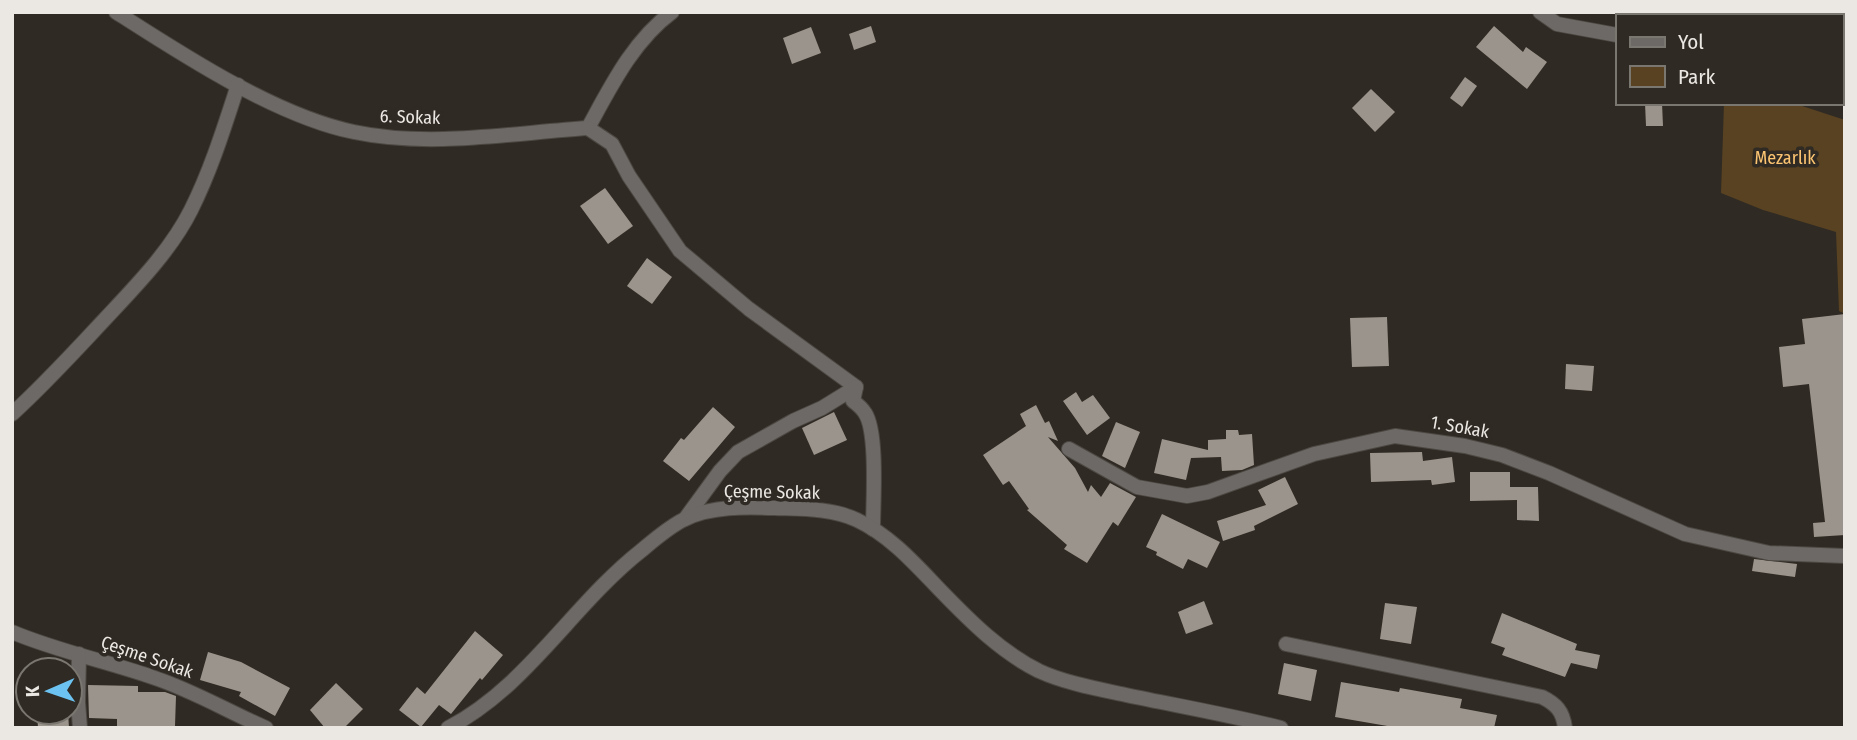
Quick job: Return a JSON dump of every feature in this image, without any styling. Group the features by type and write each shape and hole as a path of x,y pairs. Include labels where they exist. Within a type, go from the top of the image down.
{"street":[{"name":"6. Sokak","path":"116,12 238,85 330,126 385,136 482,137 588,128"},
{"path":"672,12 646,35 630,54 588,128 612,144 629,176 680,251 749,309 856,387"},
{"path":"1540,12 1557,24 1616,35"},
{"path":"12,414 41,388 134,288 177,234 216,154 238,85"},
{"path":"685,519 720,471 738,452 856,387"},
{"path":"856,387 853,401 865,412 870,422 873,529"},
{"name":"1. Sokak","path":"1069,449 1137,486 1187,496 1208,492 1314,454 1395,436 1417,439 1502,455 1549,473 1685,534 1769,553 1845,556"},
{"name":"Çeşme Sokak","path":"448,728 492,699 625,563 685,519 731,509 806,509 856,519 916,563 1000,648 1043,672 1104,690 1281,728"},
{"name":"Çeşme Sokak","path":"12,632 38,643 156,678 202,696 266,728"},
{"path":"1286,644 1542,697 1556,704 1564,718 1564,728"},
{"path":"79,654 80,728"}],"green space":[{"name":"Mezarlık","path":"1724,105 1799,105 1845,120 1845,314 1839,311 1836,232 1763,210 1721,193"}],"building":[{"path":"871,26 876,42 854,50 849,34"},
{"path":"1494,26 1523,52 1526,47 1547,62 1527,89 1476,47"},
{"path":"811,27 821,53 792,64 783,38"},
{"path":"1465,77 1477,86 1462,107 1450,98"},
{"path":"1371,89 1395,112 1375,132 1352,108"},
{"path":"1645,105 1662,105 1663,126 1646,126"},
{"path":"605,188 633,226 608,244 580,206"},
{"path":"647,258 672,277 652,304 627,286"},
{"path":"1845,314 1845,535 1814,537 1813,523 1825,522 1809,384 1783,387 1779,347 1805,344 1802,319"},
{"path":"1387,317 1389,366 1352,367 1350,318"},
{"path":"1566,364 1594,366 1592,391 1565,389"},
{"path":"1076,392 1082,402 1093,395 1110,418 1087,435 1063,401"},
{"path":"1036,405 1045,423 1049,421 1058,441 1048,437 1075,468 1088,492 1091,485 1101,497 1110,483 1136,497 1118,526 1113,522 1087,563 1064,549 1067,545 1027,510 1029,509 1009,481 1003,485 983,455 1026,426 1020,414"},
{"path":"713,407 735,427 689,481 663,461 681,438 684,440"},
{"path":"834,412 847,440 814,455 802,428"},
{"path":"1116,422 1140,432 1125,468 1102,456"},
{"path":"1226,430 1238,430 1239,435 1252,434 1254,465 1242,470 1222,471 1221,457 1191,458 1186,480 1154,473 1162,439 1208,450 1208,440 1226,439"},
{"path":"1422,452 1423,461 1452,457 1455,482 1432,485 1431,480 1371,482 1370,453"},
{"path":"1470,472 1510,472 1510,487 1538,487 1539,521 1517,520 1517,500 1470,501"},
{"path":"1285,477 1298,504 1254,526 1255,530 1223,541 1217,521 1266,505 1258,490"},
{"path":"1162,514 1220,542 1207,568 1188,559 1183,569 1146,547"},
{"path":"1754,559 1797,564 1795,577 1752,571"},
{"path":"1204,601 1213,624 1186,634 1178,612"},
{"path":"1385,603 1417,607 1411,644 1380,639"},
{"path":"1502,613 1577,644 1575,650 1600,655 1597,669 1571,663 1565,677 1502,655 1505,648 1491,643"},
{"path":"475,631 503,655 451,714 439,705 421,727 399,710 417,687 425,694"},
{"path":"208,652 241,662 290,688 275,716 239,696 241,692 200,680"},
{"path":"1284,663 1317,670 1311,701 1278,694"},
{"path":"1341,682 1399,692 1400,688 1462,699 1460,708 1497,715 1494,728 1399,728 1335,717"},
{"path":"336,683 363,709 344,728 325,728 310,710"},
{"path":"88,685 138,686 138,692 165,692 176,696 175,726 117,726 117,719 89,718"},
{"path":"38,726 69,728 38,728"}]}
